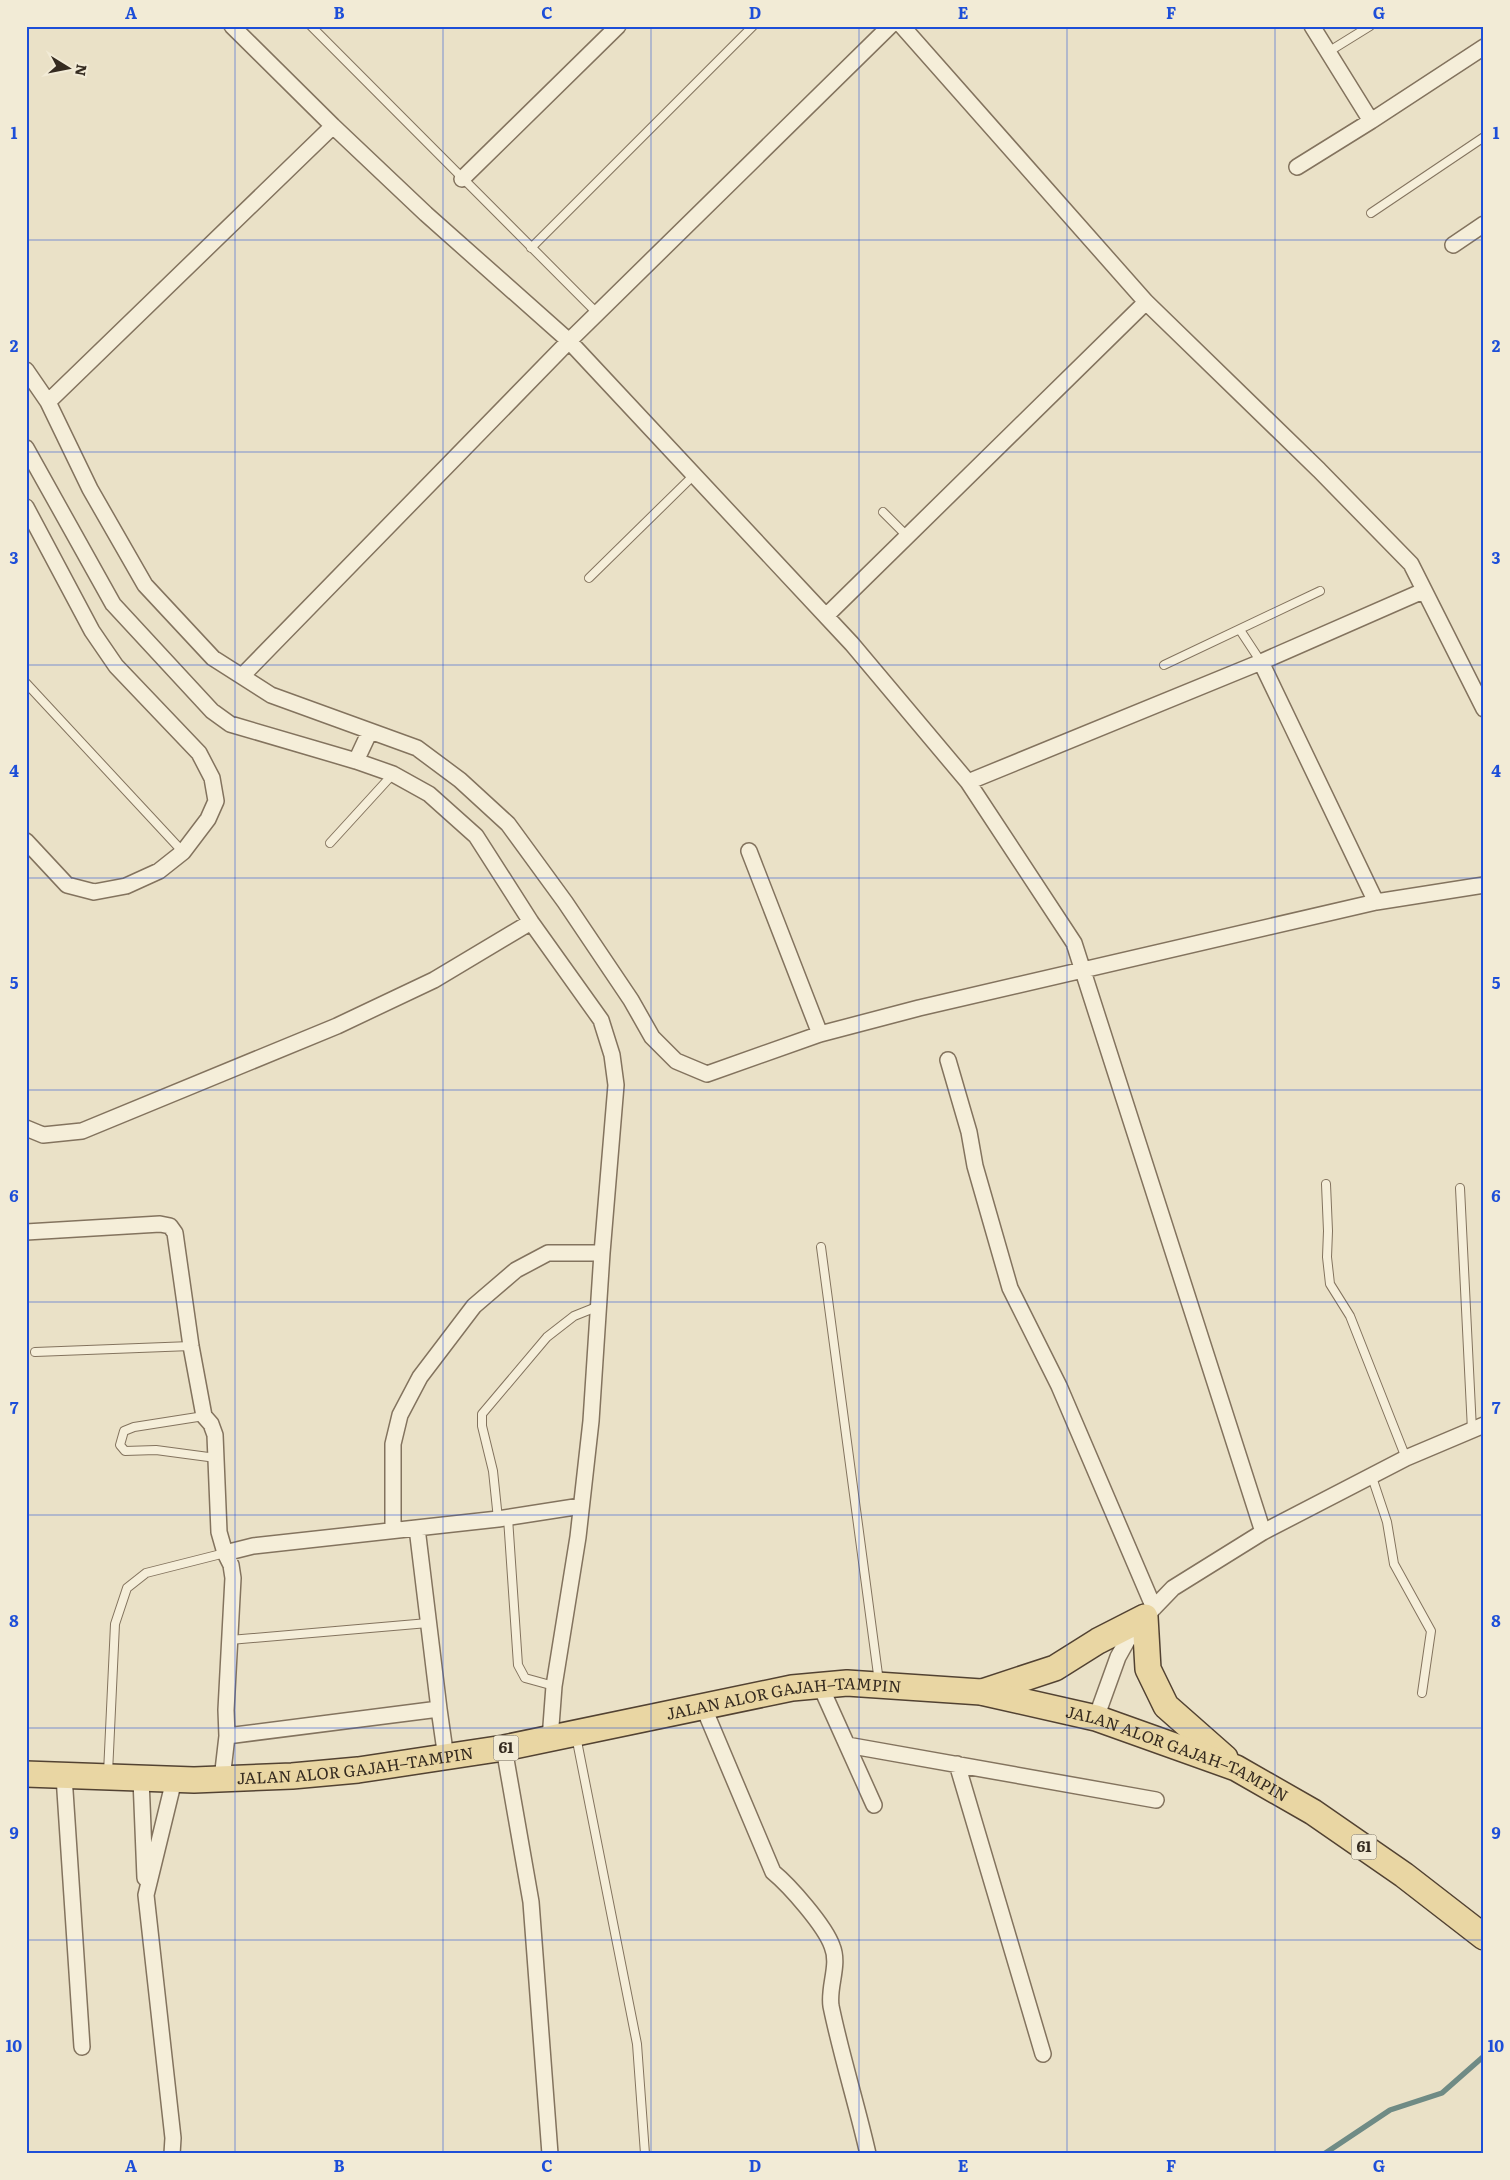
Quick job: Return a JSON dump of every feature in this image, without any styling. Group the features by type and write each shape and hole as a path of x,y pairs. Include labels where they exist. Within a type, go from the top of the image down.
{"main road":[{"path":"981,1692 1055,1668 1098,1641 1150,1613"},
{"path":"1150,1613 1148,1669 1166,1706 1236,1768"},
{"name":"JALAN ALOR GAJAH–TAMPIN","path":"26,1774 174,1780 292,1776 358,1770 446,1758 575,1734 767,1692 820,1685 847,1683 880,1684 981,1692 1096,1718 1236,1768 1314,1812 1404,1875 1484,1937"}],"street":[{"path":"232,26 333,126 426,214 569,341 826,616 968,782 1074,943 1264,1532"},
{"path":"462,179 618,26"},
{"path":"242,676 569,341 890,26"},
{"path":"902,26 1146,302 1319,470 1411,564 1484,709"},
{"path":"1312,26 1371,121"},
{"path":"1297,167 1484,47"},
{"path":"48,402 333,126"},
{"path":"1452,245 1484,224"},
{"path":"826,616 1146,302"},
{"path":"26,370 48,402 90,489 145,585 213,658 271,695 417,748 460,780 508,824 565,902 631,1000 652,1037 676,1061 707,1074 820,1034 919,1008 1376,902 1484,885"},
{"path":"26,448 113,604 212,711 230,724 356,760 393,774 429,794 476,836 531,922 601,1020 612,1054 616,1085 602,1253 592,1421 578,1537 554,1686 550,1738"},
{"path":"26,507 97,638 116,666 199,752 212,778 216,801 208,819 183,852 159,871 126,886 94,892 68,885 26,840"},
{"path":"968,782 1261,662 1423,591"},
{"path":"1261,662 1376,902"},
{"path":"356,760 370,731"},
{"path":"749,851 820,1034"},
{"path":"26,1128 43,1135 82,1131 337,1026 434,980 531,922"},
{"path":"948,1060 969,1132 975,1166 1010,1288 1059,1386 1150,1613"},
{"path":"26,1232 160,1224 170,1226 175,1233 191,1346 204,1416 211,1424 214,1435 219,1532 225,1553 231,1565 233,1578 226,1710 227,1736 222,1779"},
{"path":"393,1530 392,1444 400,1415 426,1370 474,1306 516,1270 548,1253 602,1253"},
{"path":"1096,1718 1118,1657 1150,1613 1173,1588 1264,1532 1406,1458 1478,1428"},
{"path":"225,1553 253,1546 503,1519 581,1506"},
{"path":"417,1528 446,1758"},
{"path":"820,1685 874,1805"},
{"path":"703,1706 773,1872 785,1882 825,1930 833,1947 835,1965 831,2004 868,2154"},
{"path":"227,1736 439,1710"},
{"path":"847,1745 1156,1800"},
{"path":"504,1748 531,1902 550,2154"},
{"path":"957,1764 1043,2054"},
{"path":"64,1776 82,2047"},
{"path":"141,1779 146,1895 173,2138 172,2154"},
{"path":"146,1895 174,1780"}],"lane":[{"path":"311,26 598,314"},
{"path":"531,248 753,26"},
{"path":"1328,52 1370,26"},
{"path":"1371,212 1484,137"},
{"path":"589,578 694,474"},
{"path":"883,512 908,537"},
{"path":"1164,665 1320,591"},
{"path":"1240,630 1261,662"},
{"path":"26,683 183,852"},
{"path":"330,843 393,774"},
{"path":"1326,1184 1327,1257 1330,1284 1350,1316 1406,1458"},
{"path":"1460,1188 1478,1428"},
{"path":"821,1247 880,1684"},
{"path":"554,1686 525,1678 520,1672 518,1665 503,1519 482,1426 482,1414 548,1338 574,1316 599,1306"},
{"path":"35,1352 191,1346"},
{"path":"204,1416 134,1427 124,1431 120,1445 126,1451 156,1450 216,1458"},
{"path":"1372,1476 1387,1522 1394,1564 1430,1631 1422,1693"},
{"path":"107,1778 115,1624 127,1588 146,1573 225,1553"},
{"path":"230,1640 428,1623"},
{"path":"575,1734 637,2044 645,2154"}],"waterway":[{"path":"1324,2154 1390,2110 1442,2093 1484,2056"}]}
